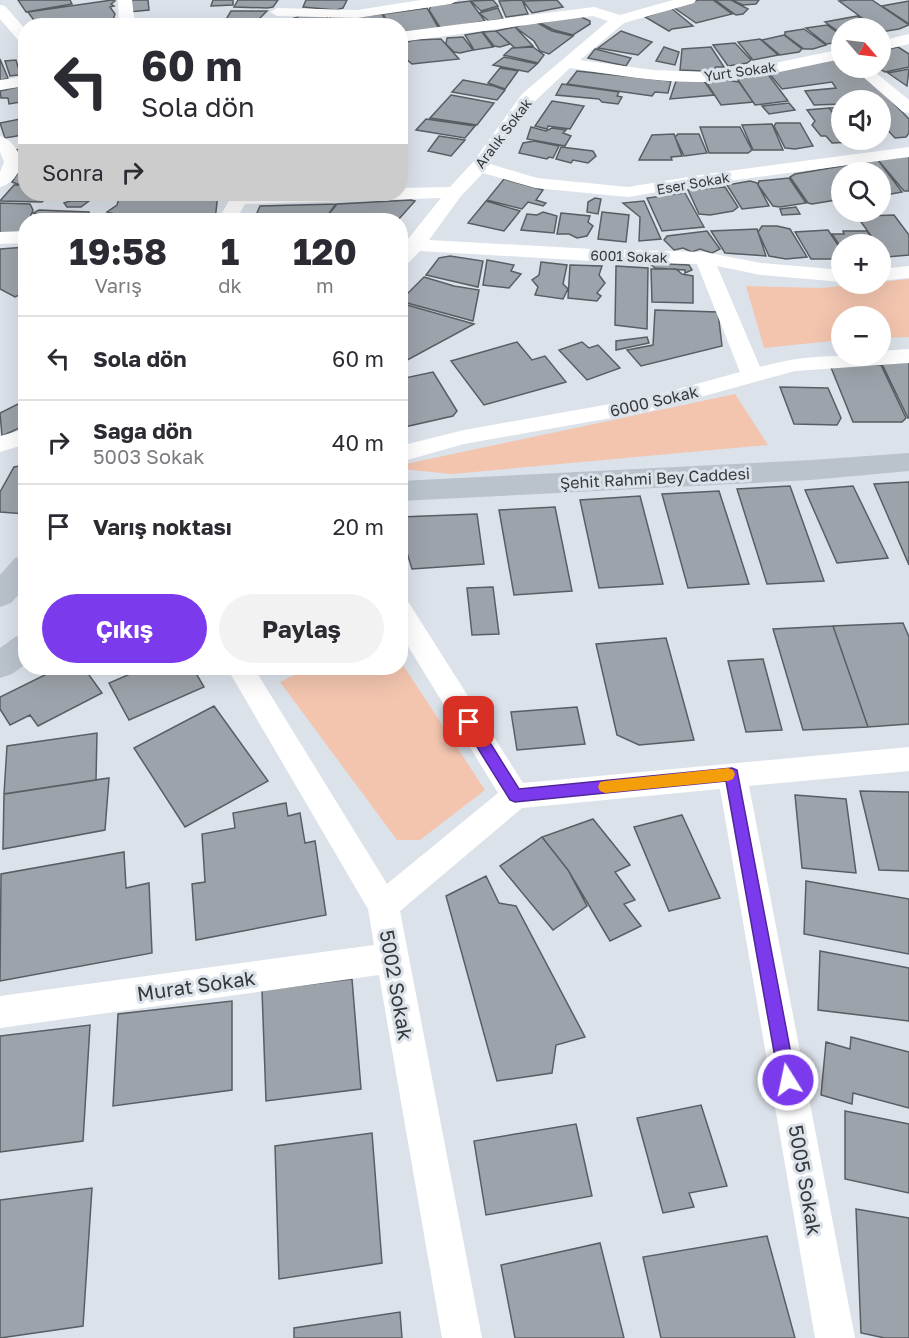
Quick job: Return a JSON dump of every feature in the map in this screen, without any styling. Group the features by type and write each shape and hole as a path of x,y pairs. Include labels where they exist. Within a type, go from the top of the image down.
{"main road":[{"name":"Şehit Rahmi Bey Caddesi","path":"408,491 811,470 909,462"},
{"path":"0,595 18,575"},
{"path":"0,665 18,652"}],"street":[{"path":"125,0 126,18"},
{"path":"282,6 357,14 451,0"},
{"path":"579,0 594,10 619,20 689,0"},
{"path":"0,9 18,31"},
{"path":"408,36 594,10"},
{"name":"Aralık Sokak","path":"408,252 455,192 479,166 528,98 566,63 619,20"},
{"path":"891,43 909,39"},
{"name":"Yurt Sokak","path":"566,63 703,77 726,76 831,56"},
{"path":"873,78 909,108"},
{"path":"0,85 18,82"},
{"path":"0,141 13,155 14,163 11,172 0,182"},
{"name":"Eser Sokak","path":"479,166 535,183 628,192 706,179 909,152"},
{"path":"408,193 455,192"},
{"path":"0,238 18,237"},
{"name":"6001 Sokak","path":"415,245 592,255 704,258 761,269 831,275"},
{"path":"704,258 753,377"},
{"path":"891,274 909,272"},
{"name":"6000 Sokak","path":"408,452 464,437 651,404 794,364 909,356"},
{"path":"0,444 18,438"},
{"path":"408,623 515,796"},
{"name":"5002 Sokak","path":"244,675 383,906 462,1338"},
{"path":"383,906 515,796 909,759"},
{"name":"5005 Sokak","path":"732,774 835,1338"},
{"name":"Murat Sokak","path":"0,1012 392,958"}],"shaded area":[{"path":"909,279 909,337 891,338 891,306 831,306 831,341 764,348 746,286 831,287 831,294 891,294 891,281"},
{"path":"735,394 768,445 452,474 408,470 408,464"},
{"path":"408,673 485,790 420,840 397,840 280,682 294,675 408,675"}],"building":[{"path":"18,0 70,0 72,4 26,12"},
{"path":"128,0 148,0 149,10 129,12"},
{"path":"213,0 233,0 233,5 211,6"},
{"path":"238,0 278,0 273,7 267,8 234,7"},
{"path":"306,0 347,0 343,8 336,10 303,7"},
{"path":"493,0 498,6 481,11 471,1"},
{"path":"522,0 528,14 506,17 499,1"},
{"path":"557,0 563,7 532,13 523,1"},
{"path":"698,0 713,0 732,14 696,23 673,7"},
{"path":"715,0 731,0 748,9 743,14 736,15"},
{"path":"732,0 759,0 756,4 743,5"},
{"path":"872,0 909,25 891,30 891,18 862,18 839,1"},
{"path":"115,1 111,4 114,6 110,7 115,14 114,18 32,18 28,12"},
{"path":"470,1 485,21 441,29 429,10 431,6"},
{"path":"909,1 909,24 882,6"},
{"path":"427,8 439,29 408,33 408,18 385,18 383,14"},
{"path":"498,8 503,19 489,21 479,13"},
{"path":"671,8 693,26 669,31 645,17"},
{"path":"231,11 267,11 260,18 227,18"},
{"path":"298,14 328,15 327,18 294,18 298,17"},
{"path":"382,14 384,18 352,18"},
{"path":"331,15 352,16 351,18 330,18"},
{"path":"577,15 590,21 590,24 573,35 540,23"},
{"path":"534,21 552,31 573,36 549,54 540,51 534,41 515,27"},
{"path":"827,25 831,28 831,43 826,44 806,28"},
{"path":"515,27 533,46 515,48 496,31"},
{"path":"804,29 826,45 804,49 785,35 785,32"},
{"path":"496,31 510,44 494,46 483,32"},
{"path":"621,31 652,42 638,55 598,48"},
{"path":"482,32 493,47 474,50 465,35"},
{"path":"784,35 802,49 799,52 780,55 762,40"},
{"path":"463,37 473,50 454,52 446,44 447,38"},
{"path":"441,39 459,59 412,64 408,61 408,42"},
{"path":"760,39 778,55 753,60 738,42"},
{"path":"735,43 751,60 747,63 728,66 713,45"},
{"path":"533,47 544,55 538,63 504,55 512,48"},
{"path":"664,47 679,52 675,65 656,61"},
{"path":"711,47 724,67 702,71 680,70 682,49"},
{"path":"898,47 909,54 909,67 891,71 891,49"},
{"path":"595,49 631,58 626,66 588,58"},
{"path":"504,57 537,64 528,72 493,65"},
{"path":"0,59 8,78 0,81"},
{"path":"16,60 18,75 10,76 5,61"},
{"path":"831,60 831,78 869,78 881,90 831,90 831,104 814,105 805,91 836,88 832,82 782,89 768,72"},
{"path":"500,68 518,71 505,89 488,83"},
{"path":"909,69 907,86 891,75 891,72"},
{"path":"577,71 671,81 668,93 655,92 652,96 567,84"},
{"path":"767,73 788,101 755,105 738,80 741,77"},
{"path":"727,78 739,82 753,102 721,105 706,82 708,79"},
{"path":"463,80 505,90 497,100 452,92"},
{"path":"676,81 704,81 714,95 670,99"},
{"path":"562,84 619,92 617,96 622,97 618,104 602,102 599,99 556,95"},
{"path":"18,87 18,102 9,104 8,98 1,98 0,91"},
{"path":"451,95 494,103 477,125 430,118"},
{"path":"552,101 584,106 570,129 548,126 547,129 535,126"},
{"path":"891,101 909,119 909,133 906,137 895,138 891,134"},
{"path":"789,103 795,110 769,114 762,106"},
{"path":"829,108 831,110 831,142 826,136 821,136 812,125 815,121 807,110"},
{"path":"18,119 18,135 5,138 0,123"},
{"path":"426,119 475,126 465,138 416,130"},
{"path":"776,123 800,123 813,146 785,148 774,126"},
{"path":"772,124 783,150 753,150 742,125"},
{"path":"531,127 546,131 552,128 566,130 563,133 571,136 565,146 527,139"},
{"path":"700,127 740,127 752,150 748,153 709,153"},
{"path":"674,134 682,156 671,157 672,160 639,160 652,135"},
{"path":"678,134 699,134 707,153 684,156 675,137"},
{"path":"439,136 465,140 451,156 428,151"},
{"path":"534,141 559,146 553,158 547,159 519,153 523,143"},
{"path":"561,147 593,151 596,156 588,163 573,160 571,163 556,159"},
{"path":"909,156 909,191 904,191 891,176 891,162 878,160"},
{"path":"831,168 831,201 808,203 790,177 795,174"},
{"path":"18,172 18,184 12,182"},
{"path":"891,177 902,192 891,194"},
{"path":"789,178 806,203 773,206 758,185 759,181"},
{"path":"504,179 543,190 536,200 546,203 543,206 528,202 522,209 487,200"},
{"path":"750,181 757,183 769,206 742,209 727,185"},
{"path":"14,185 18,185 18,201 43,201 42,202 0,201"},
{"path":"725,187 738,207 733,211 710,215 699,214 688,190"},
{"path":"685,193 704,227 662,231 647,198"},
{"path":"595,198 601,199 598,214 587,212 588,202"},
{"path":"89,201 81,207 67,207 64,203"},
{"path":"118,201 217,201 216,213 107,212 117,205"},
{"path":"415,201 404,213 330,213 337,204"},
{"path":"486,201 520,211 504,231 468,223"},
{"path":"644,201 661,239 639,241 640,217 623,203"},
{"path":"0,203 30,204 32,213 18,213 18,233 0,234"},
{"path":"336,204 329,213 257,213 260,206"},
{"path":"796,207 800,214 782,215 780,209"},
{"path":"39,210 89,213 33,213"},
{"path":"543,212 557,216 554,233 521,230 527,214 537,215"},
{"path":"602,212 629,215 626,242 598,239"},
{"path":"561,213 590,216 588,222 593,226 587,236 577,238 569,234 557,234"},
{"path":"891,215 894,215 909,235 909,255 891,257 891,234 870,234 861,222 891,222"},
{"path":"762,226 790,229 807,257 786,259 769,256 758,232"},
{"path":"757,229 766,256 725,253 711,231"},
{"path":"828,230 831,234 831,259 811,259 795,232"},
{"path":"707,231 720,249 712,253 700,249 692,252 683,248 674,250 664,240 667,236"},
{"path":"843,231 867,231 869,234 844,234"},
{"path":"18,248 18,296 15,297 0,289 0,249"},
{"path":"450,256 483,261 478,287 426,275 439,258"},
{"path":"487,260 514,265 511,271 521,274 509,288 483,285"},
{"path":"541,262 567,265 563,284 568,289 563,299 535,295 538,287 532,280 539,275"},
{"path":"649,263 689,265 692,270 685,273 685,270 655,268"},
{"path":"570,265 602,266 599,275 605,283 597,293 601,296 597,301 568,298"},
{"path":"616,266 648,268 647,329 615,325"},
{"path":"651,269 676,269 682,274 693,276 693,303 652,302"},
{"path":"424,277 454,286 479,290 473,321 408,303 408,293"},
{"path":"408,305 474,324 408,360"},
{"path":"655,310 718,312 722,346 641,366 627,350 653,345"},
{"path":"647,337 649,343 616,350 616,341"},
{"path":"517,342 532,360 545,356 566,382 484,405 451,361"},
{"path":"582,342 589,348 598,345 620,368 587,380 559,350"},
{"path":"909,362 909,418 883,366 891,366 891,363"},
{"path":"830,365 881,366 906,418 902,422 853,422"},
{"path":"433,372 457,411 453,416 408,426 408,377"},
{"path":"780,387 828,388 841,418 837,425 794,424"},
{"path":"18,404 18,429 2,436 0,413"},
{"path":"18,466 18,513 0,512 0,492 14,467"},
{"path":"909,482 909,565 874,484"},
{"path":"790,486 824,581 767,584 737,489"},
{"path":"853,486 888,558 837,563 805,490"},
{"path":"719,491 749,584 688,588 662,494"},
{"path":"640,496 663,584 599,588 580,500"},
{"path":"555,507 572,591 514,595 499,510"},
{"path":"477,514 484,564 412,569 408,556 408,517"},
{"path":"493,587 499,634 472,635 467,588"},
{"path":"903,623 909,637 909,724 868,727 833,626"},
{"path":"833,626 868,727 803,730 773,629"},
{"path":"666,638 694,740 639,745 617,735 596,644"},
{"path":"763,659 782,730 746,732 728,661"},
{"path":"45,675 89,675 102,693 38,726 30,715 10,725 0,709 0,697"},
{"path":"128,675 197,675 204,687 129,720 109,683"},
{"path":"214,706 268,781 185,827 134,748"},
{"path":"577,707 585,744 517,750 511,712"},
{"path":"97,733 96,780 4,794 7,746"},
{"path":"109,778 105,830 3,849 4,794"},
{"path":"860,791 909,792 909,871 879,870"},
{"path":"795,795 846,799 856,873 802,868"},
{"path":"286,803 288,816 300,813 305,843 315,841 326,915 196,940 192,884 205,882 202,834 235,828 233,813"},
{"path":"682,815 720,898 669,911 634,827"},
{"path":"593,819 630,865 615,872 635,900 624,904 641,926 610,941 568,870 542,837"},
{"path":"542,837 568,870 587,906 553,930 500,866"},
{"path":"124,852 126,888 149,883 152,953 0,981 1,874"},
{"path":"486,876 499,903 516,906 585,1037 556,1045 552,1073 497,1081 446,896"},
{"path":"806,881 909,899 909,954 804,934"},
{"path":"820,951 909,968 909,1021 818,1010"},
{"path":"352,979 361,1089 266,1101 262,990"},
{"path":"232,1001 232,1090 113,1106 118,1014"},
{"path":"90,1025 83,1141 0,1152 0,1036"},
{"path":"851,1037 909,1052 909,1108 853,1093 852,1104 821,1095 826,1042 850,1049"},
{"path":"701,1105 727,1186 689,1193 694,1207 663,1213 637,1118"},
{"path":"845,1111 909,1124 909,1193 845,1179"},
{"path":"576,1124 592,1196 486,1215 474,1141"},
{"path":"372,1133 382,1263 279,1279 275,1146"},
{"path":"92,1188 83,1326 0,1338 0,1200"},
{"path":"856,1209 909,1218 909,1338 885,1338 861,1333"},
{"path":"767,1236 795,1338 661,1338 643,1257"},
{"path":"600,1243 624,1338 515,1338 501,1265"},
{"path":"400,1312 402,1338 294,1338 294,1328"}],"slow traffic":[{"path":"605,787 728,774"}],"route":[{"path":"469,722 515,796 732,774 788,1080"}]}
